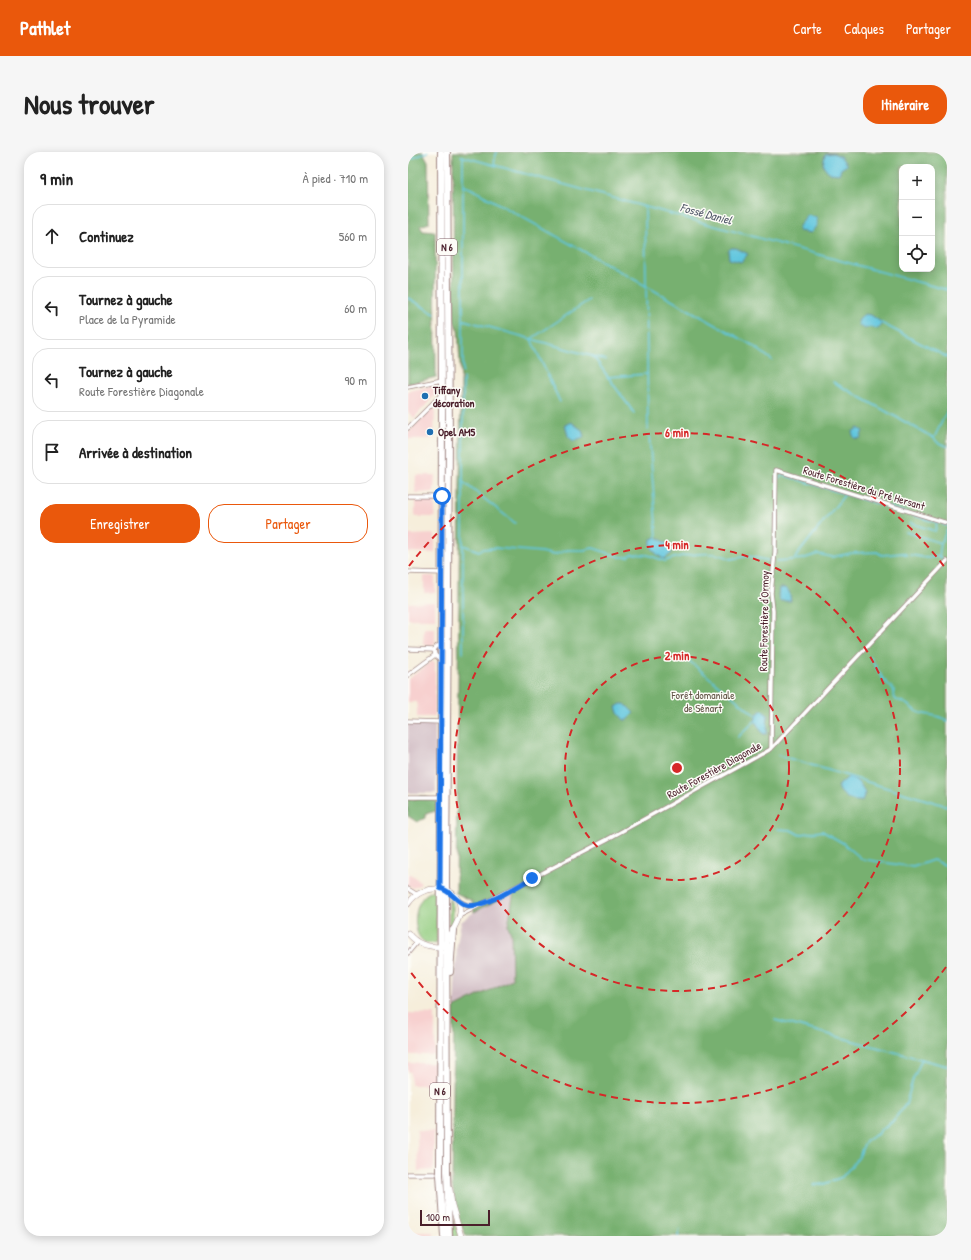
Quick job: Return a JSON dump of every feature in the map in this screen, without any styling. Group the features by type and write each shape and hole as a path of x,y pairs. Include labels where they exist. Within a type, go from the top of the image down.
{"main road":[{"name":"N 6","path":"441,152 442,393 444,408 442,496 441,797 443,889 447,941 447,1171 449,1236"},
{"name":"N 6","path":"444,1236 440,1175 441,947 449,416 447,152"},
{"path":"408,904 416,894 425,889 443,889 450,892 458,900 460,909 459,916 453,930 447,941 441,947 416,942 408,933"},
{"path":"447,977 451,971 453,930"},
{"path":"447,1171 452,1205 461,1236"}],"street":[{"path":"408,387 442,380 449,373"},
{"path":"408,428 442,393"},
{"path":"432,404 444,408 449,416"},
{"name":"Route Forestière du Pré Hersant","path":"776,470 947,523"},
{"name":"Route Forestière d'Ormoy","path":"771,749 773,611 771,593 775,552 776,470"},
{"path":"408,496 442,496"},
{"name":"Route Forestière Diagonale","path":"459,916 613,836 771,749 947,561"},
{"path":"408,572 442,573"},
{"path":"408,649 434,650 437,646 441,646"},
{"path":"434,650 435,655 441,660"},
{"path":"408,675 435,655"},
{"path":"408,721 441,722"},
{"path":"408,797 441,797"},
{"path":"408,889 416,894"},
{"path":"458,900 467,905 476,907"},
{"path":"408,953 416,942"},
{"path":"408,1174 435,1174"}],"shaded area":[{"path":"435,385 437,393 414,418 408,412 408,391"},
{"path":"431,409 435,409 434,439 408,439 408,433"},
{"path":"416,475 435,475 434,492 415,493"},
{"path":"415,499 432,499 435,501 435,517 415,517"},
{"path":"435,534 435,553 408,552 408,535"},
{"path":"424,576 434,576 435,593 424,593"},
{"path":"435,602 435,619 408,619 408,603"},
{"path":"424,628 435,628 435,643 432,645 423,645"},
{"path":"433,661 435,663 435,717 417,717 417,702 408,702 408,679"},
{"path":"408,724 433,724 435,726 436,793 408,793"},
{"path":"408,874 417,879 421,884 413,888 408,885"},
{"path":"514,891 508,925 511,934 512,979 454,1008 457,944 461,922 474,912"},
{"path":"408,1013 435,1014 435,1055 408,1055"},
{"path":"408,1063 435,1063 434,1085 411,1085 411,1072 408,1072"},
{"path":"417,1130 434,1131 433,1170 418,1171"},
{"path":"408,1232 434,1232 434,1236 408,1236"}],"green space":[{"path":"408,152 423,152 428,161 429,223 420,226 423,231 435,232 436,377 408,384"},
{"name":"Forêt domaniale de Sénart","path":"453,152 947,152 947,1236 466,1236 457,1216 452,1185 454,1008 512,979 511,934 508,925 514,892 474,912 472,901 456,893 461,381 458,330 454,321"},
{"path":"421,796 437,801 438,808 436,811 425,814 425,818 417,822 408,816 408,799 415,799"},
{"path":"436,891 437,942 428,943 421,939 417,931 417,911 420,901 427,894"},
{"path":"449,899 453,905 453,916 455,919 449,934"},
{"path":"451,1219 453,1219 459,1236 453,1236"}],"water":[{"path":"833,153 840,156 847,165 841,169 839,174 829,173 823,165 825,154"},
{"path":"808,215 817,218 817,225 811,233 798,231 799,226"},
{"path":"731,248 736,248 748,254 741,262 729,259 728,251"},
{"path":"864,314 871,315 881,322 881,326 878,329 870,327 865,329 859,326 858,321"},
{"path":"571,422 582,430 584,437 573,441 568,436 565,425"},
{"path":"858,428 863,431 860,439 854,438 852,432"},
{"path":"657,537 673,547 671,554 664,559 656,553 651,545 651,539"},
{"path":"779,588 785,588 789,591 791,601 780,601 778,596"},
{"path":"621,704 625,704 634,713 627,720 624,720 618,713 616,707"},
{"path":"762,710 768,715 767,734 763,734 755,721 757,714"},
{"path":"848,777 856,780 862,787 865,793 862,801 850,800 842,794 837,787"}],"waterway":[{"name":"Fossé Daniel","path":"408,160 428,152"},
{"path":"494,165 496,152"},
{"name":"Fossé Daniel","path":"461,156 947,290"},
{"path":"463,156 463,372"},
{"path":"463,186 470,188 752,345 772,360"},
{"path":"645,207 648,429"},
{"path":"408,298 435,314"},
{"path":"560,402 531,339 589,300"},
{"path":"464,320 606,360"},
{"path":"881,323 947,357"},
{"path":"593,356 634,413"},
{"path":"607,377 647,374"},
{"path":"463,378 463,653"},
{"path":"833,382 934,438 947,411"},
{"path":"649,434 657,537"},
{"path":"934,438 938,443 947,446"},
{"path":"779,478 783,475 907,513"},
{"path":"463,482 515,523"},
{"path":"795,558 845,494"},
{"path":"912,515 938,523"},
{"path":"910,523 935,531 937,523"},
{"path":"942,524 947,526"},
{"path":"906,532 941,543 947,530"},
{"path":"939,556 941,543"},
{"path":"463,545 479,551 482,549 495,548 541,552 554,555 567,550 584,550 593,548 620,557 629,557 632,554 648,555 665,561 698,554 716,554 730,559 748,556 770,561"},
{"path":"777,561 802,559 818,554 832,557 852,553 877,552 882,555 903,553 907,555"},
{"path":"910,555 928,558 939,556 943,559"},
{"path":"870,657 883,679 894,690 893,695 896,700 907,704 918,712 938,716 947,721"},
{"path":"688,660 756,716"},
{"path":"738,737 755,721"},
{"path":"778,755 947,806"},
{"path":"778,829 791,830 800,835 822,831 843,843 862,859 913,867 933,860 947,866"},
{"path":"775,1020 947,1066"},
{"path":"813,1185 824,1184 842,1177 859,1157 864,1144 879,1133 881,1129 892,1122 906,1104 913,1079 922,1059"},
{"path":"678,1236 680,1230"}],"place":[{"name":"Tiffany décoration","path":"425,396"},
{"name":"Opel AM5","path":"430,432"}],"route":[{"path":"442,496 440,888 450,892 462,904 476,907 532,878"}]}
